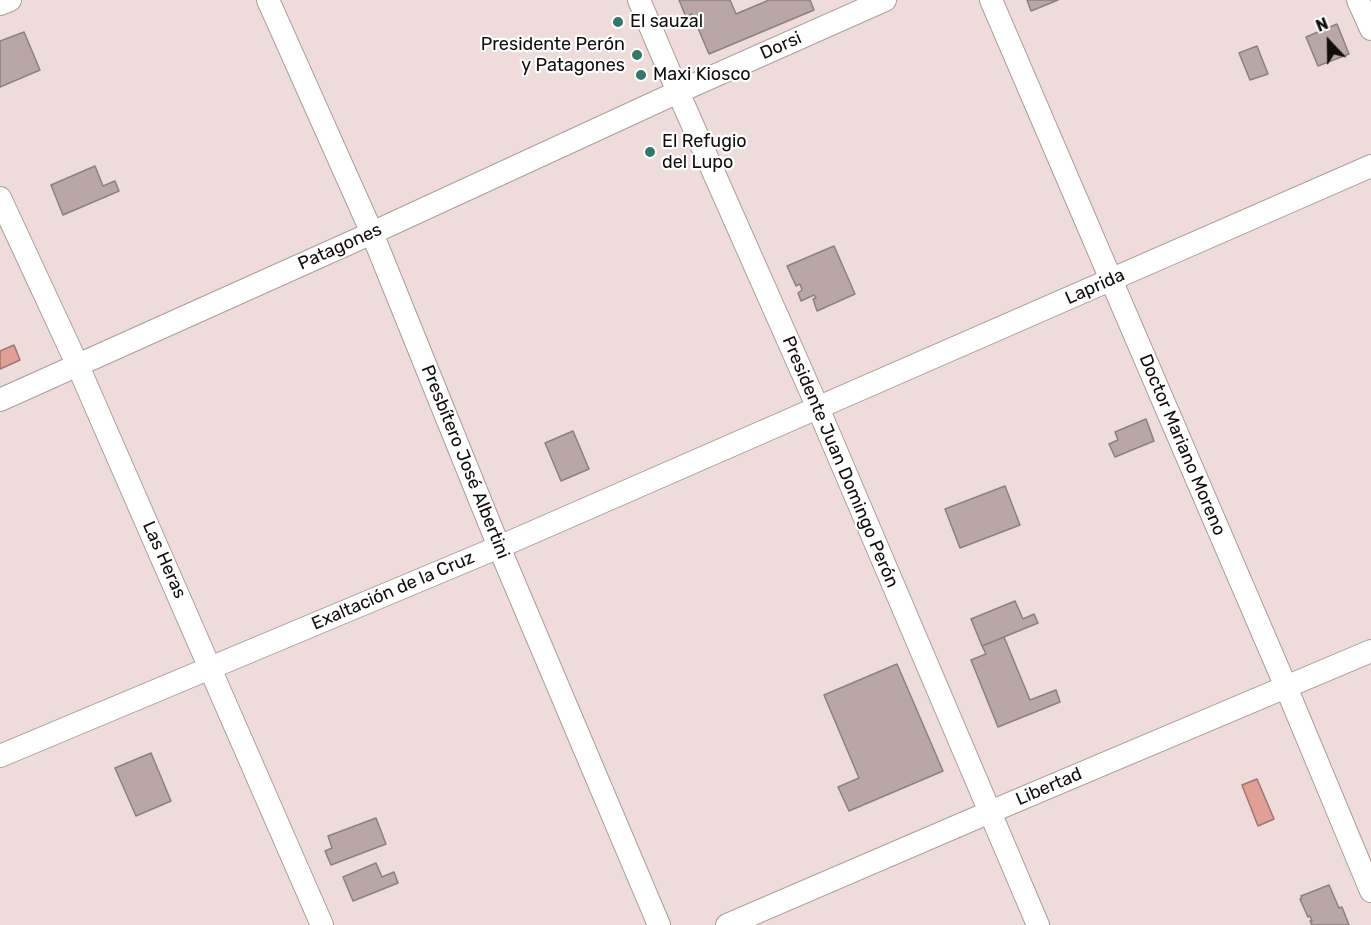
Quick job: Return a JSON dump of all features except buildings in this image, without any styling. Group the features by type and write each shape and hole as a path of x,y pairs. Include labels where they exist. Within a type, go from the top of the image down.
{"street":[{"path":"0,4 10,0"},
{"name":"Presbítero José Albertini","path":"268,0 372,233 499,547 659,925"},
{"name":"Presidente Juan Domingo Perón","path":"639,0 818,408 1038,925"},
{"name":"Dorsi","path":"678,92 885,0"},
{"name":"Doctor Mariano Moreno","path":"991,0 1286,687 1371,891"},
{"path":"1358,0 1371,29"},
{"name":"Patagones","path":"0,400 372,233 678,92"},
{"name":"Laprida","path":"818,408 1371,166"},
{"name":"Las Heras","path":"0,198 78,366 322,925"},
{"name":"Exaltación de la Cruz","path":"0,756 499,547 818,408"},
{"name":"Libertad","path":"727,925 1371,651"}],"shaded area":[{"path":"14,345 20,360 0,369 0,351"},
{"path":"1257,779 1274,819 1258,826 1242,785"}],"place":[{"name":"El sauzal","path":"618,22"},
{"name":"Presidente Perón y Patagones","path":"637,55"},
{"name":"Maxi Kiosco","path":"641,75"},
{"name":"El Refugio del Lupo","path":"650,152"}]}
